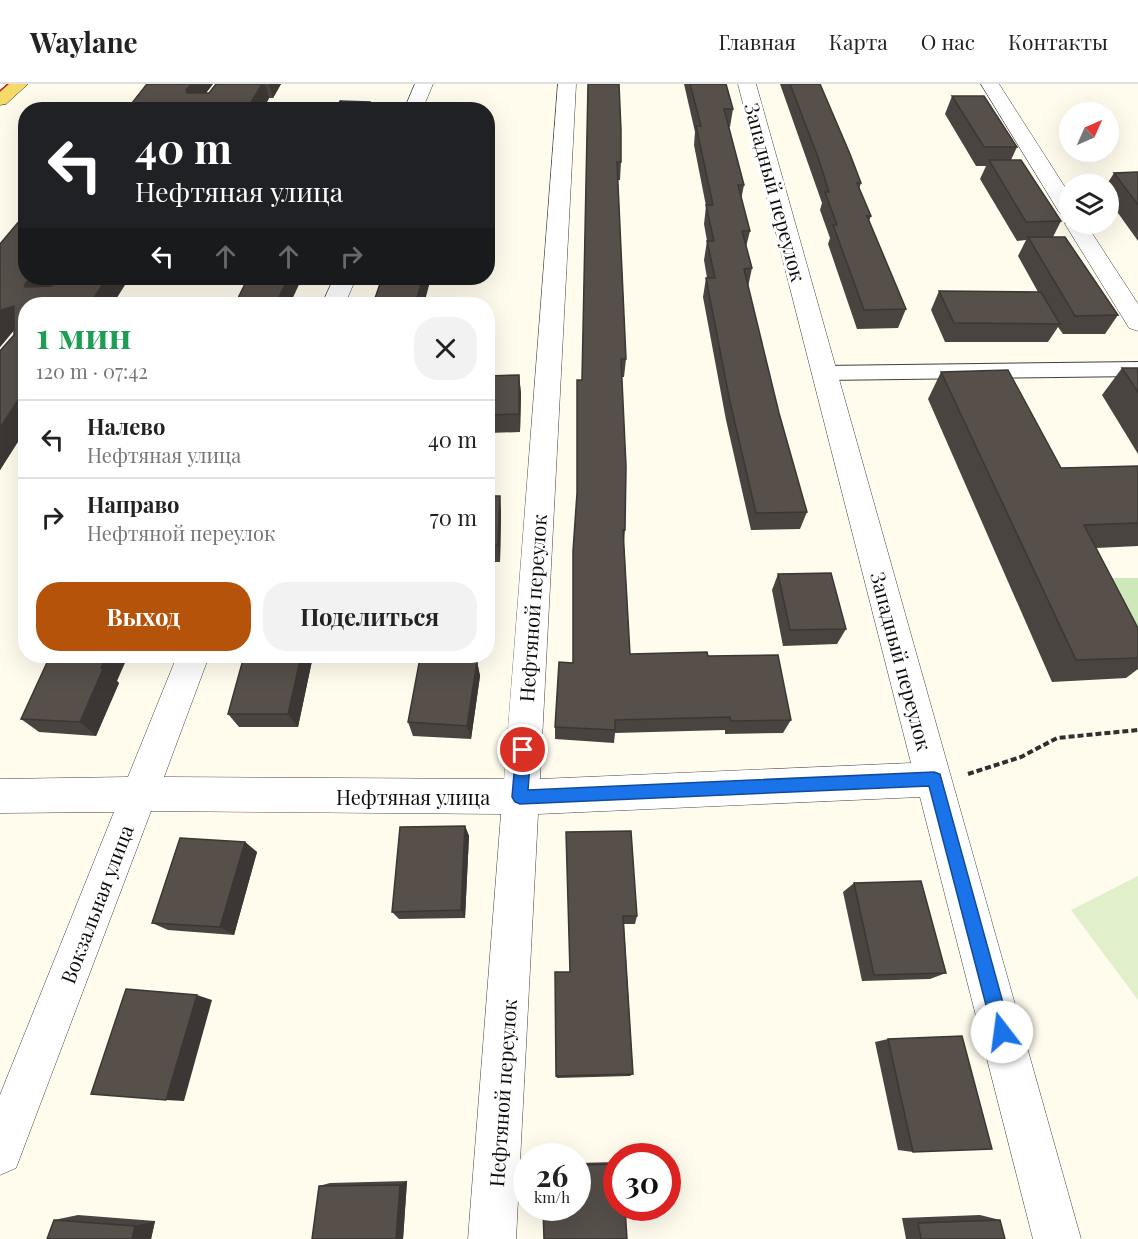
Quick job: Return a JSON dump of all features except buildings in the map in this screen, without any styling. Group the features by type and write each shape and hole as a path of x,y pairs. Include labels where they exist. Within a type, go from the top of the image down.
{"main road":[{"path":"0,100 19,84"}],"street":[{"path":"417,102 424,84"},
{"name":"Нефтяной переулок","path":"492,1239 567,84"},
{"name":"Западный переулок","path":"747,84 1057,1239"},
{"path":"990,84 1059,194"},
{"path":"1082,234 1138,322"},
{"path":"824,373 1138,369"},
{"name":"Вокзальная улица","path":"0,1152 190,663"},
{"name":"Нефтяная улица","path":"0,796 138,794 520,797 934,779"}],"path":[{"path":"934,779 961,776 1021,757 1057,738 1138,730"}],"green space":[{"path":"1112,578 1138,578 1138,629"},
{"path":"1138,876 1138,1000 1071,910"}],"tram line":[{"path":"0,91 8,84"}],"route":[{"path":"523,750 520,797 934,779 1002,1032"}]}
